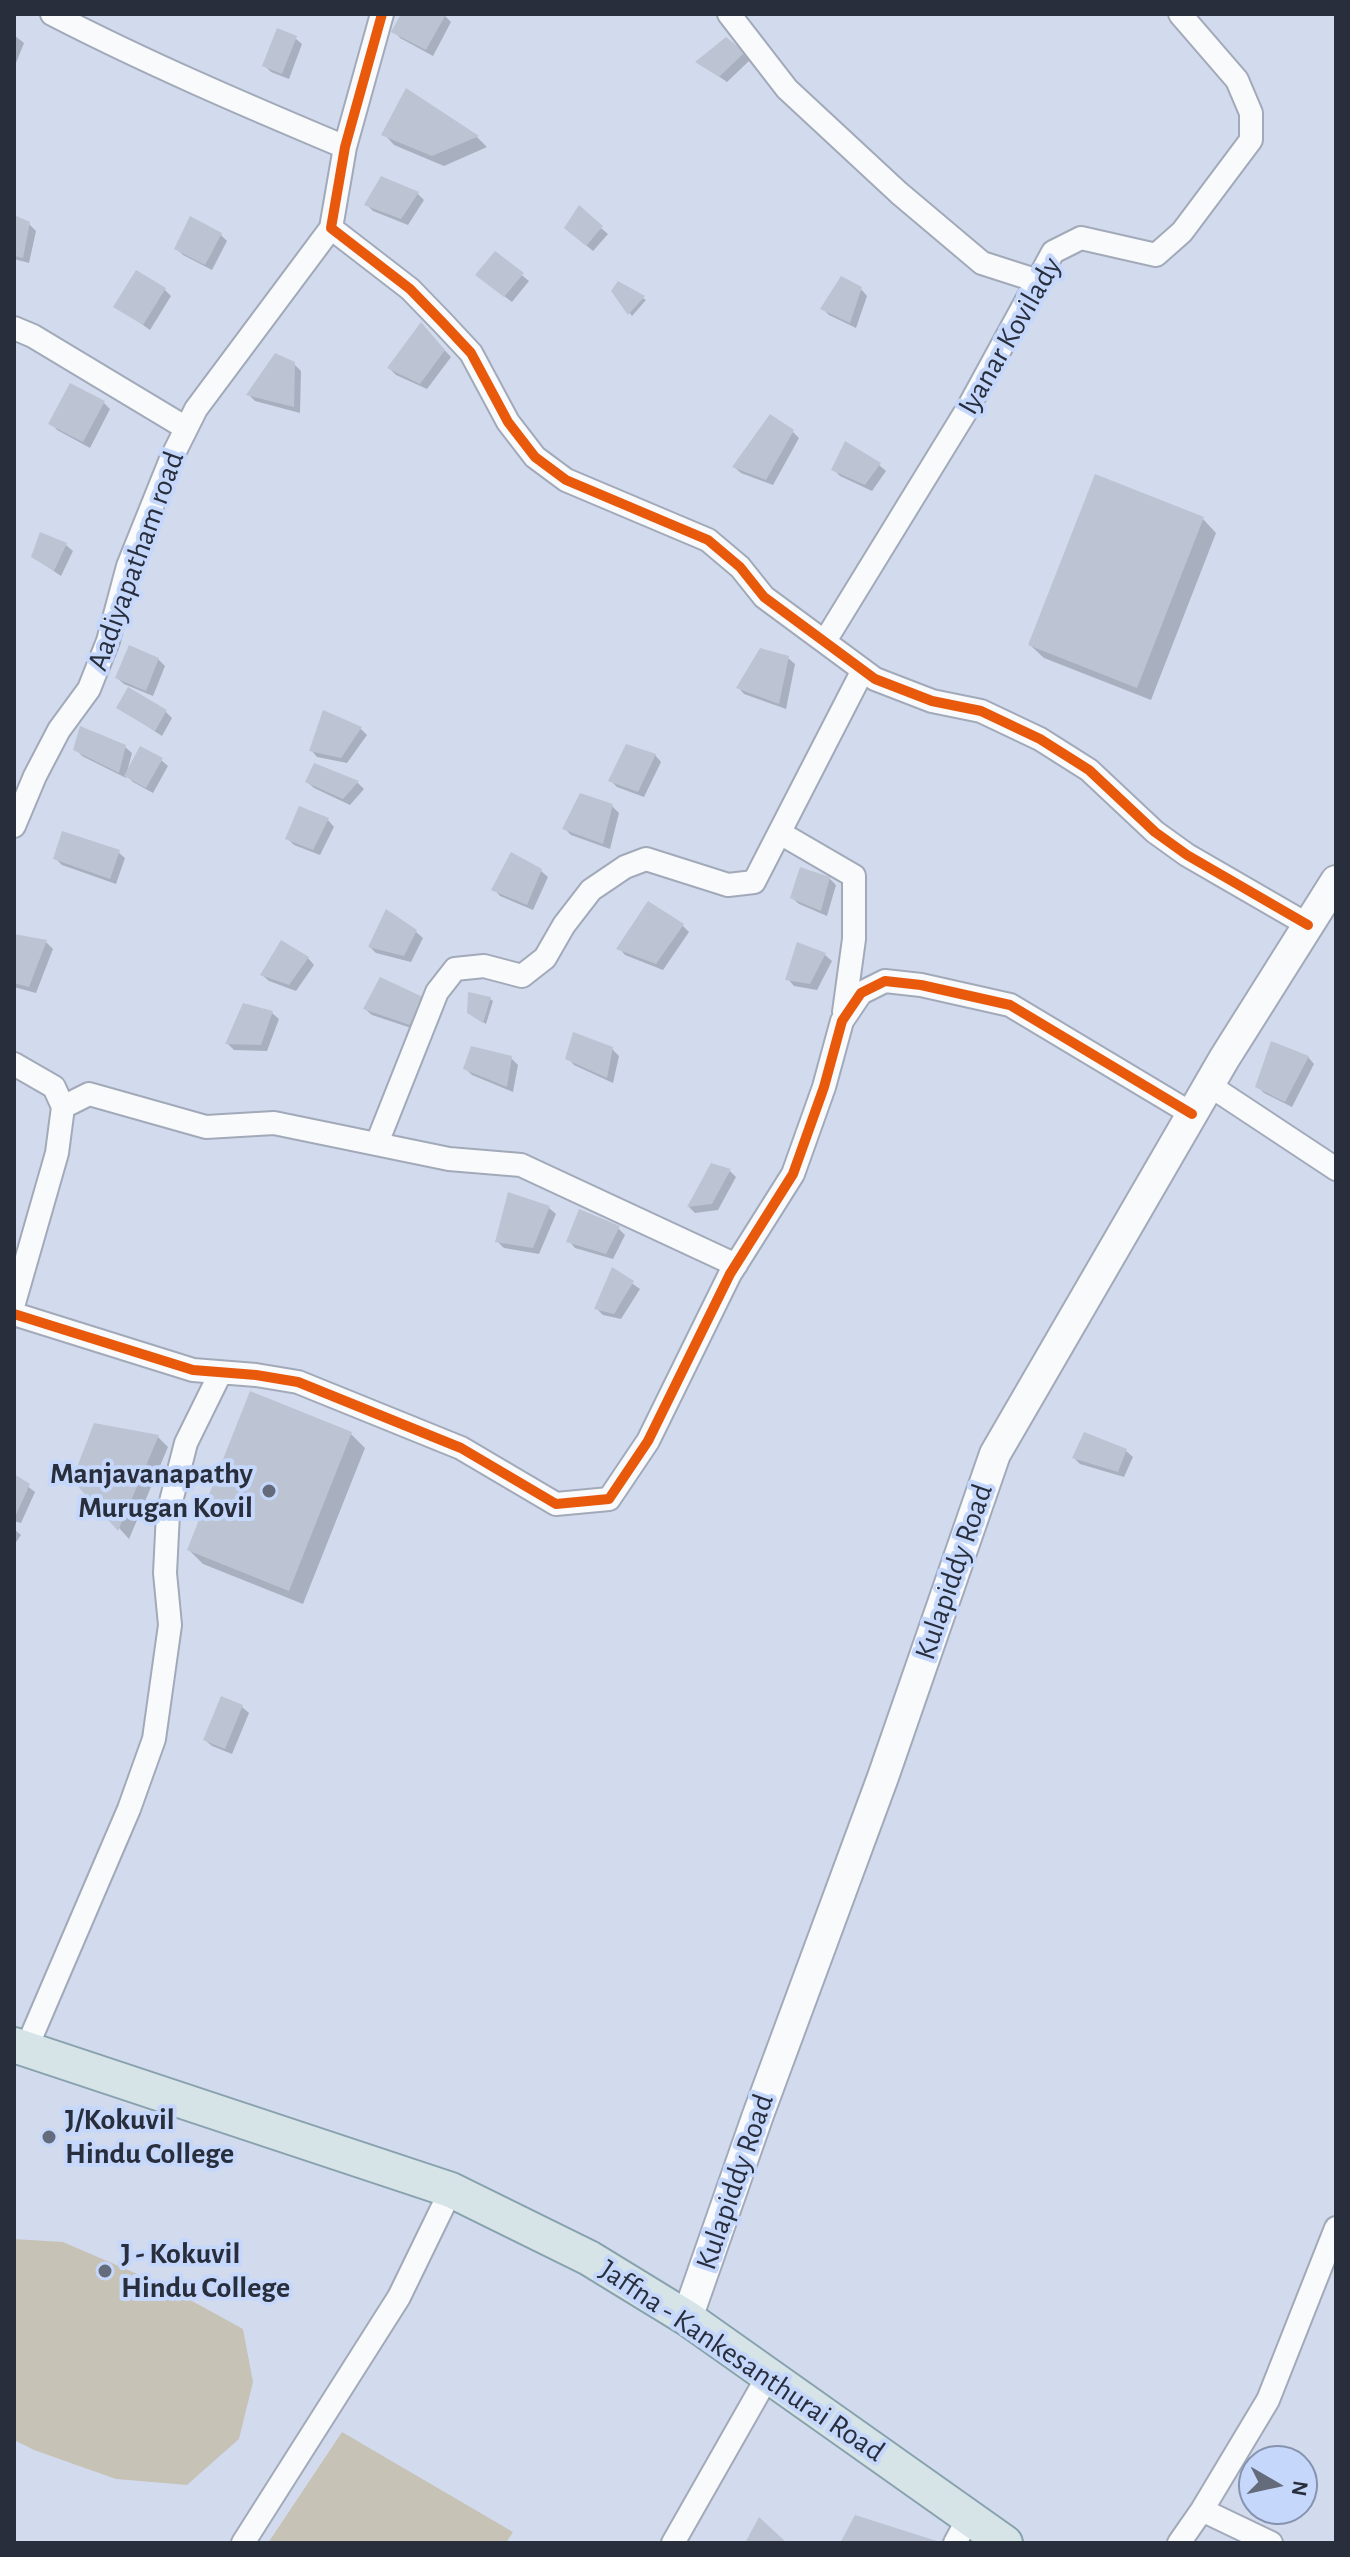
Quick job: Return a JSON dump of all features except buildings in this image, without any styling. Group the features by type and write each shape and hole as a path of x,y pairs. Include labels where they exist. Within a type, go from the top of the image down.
{"main road":[{"name":"Kulapiddy Road","path":"687,2318 883,1777 995,1454 1209,1085 1336,881"},
{"name":"Jaffna - Kankesanthurai Road","path":"20,2047 451,2190 589,2258 687,2318 768,2376 962,2530 1005,2543"}],"street":[{"path":"52,14 186,80 345,147"},
{"path":"382,14 345,147 331,228 410,289 471,353 508,422 535,457 566,480 708,540 740,567 764,597 875,679 932,701 981,711 1040,739 1089,770 1155,832 1187,855 1308,925"},
{"path":"729,14 787,89 899,193 982,263 1038,281"},
{"name":"Iyanar Kovilady","path":"825,641 968,408 1053,252 1081,238 1156,255 1182,232 1251,140 1251,113 1237,80 1180,14"},
{"name":"Aadiyapatham road","path":"14,826 59,730 89,689 108,641 128,566 171,459 196,409 331,228"},
{"path":"14,328 33,336 186,428"},
{"path":"377,1143 437,992 455,969 484,966 522,976 545,958 564,925 591,890 625,867 646,859 728,885 754,882 863,670"},
{"path":"14,1314 193,1370 298,1382 461,1448 556,1504 609,1499 648,1441 736,1265 793,1174 824,1087 842,1021 854,939 854,876 780,833"},
{"path":"842,1021 861,993 885,981 921,985 1010,1005 1192,1114"},
{"path":"14,1064 54,1087 63,1107 57,1153 14,1303"},
{"path":"1209,1085 1336,1169"},
{"path":"63,1107 89,1094 206,1127 274,1123 449,1159 521,1165 736,1265"},
{"path":"20,2047 129,1809 154,1739 170,1625 165,1573 168,1513 186,1443 220,1374"},
{"path":"243,2543 399,2297 451,2190"},
{"path":"1179,2543 1268,2400 1336,2228"},
{"path":"673,2543 768,2376"},
{"path":"1202,2510 1271,2543"}],"shaded area":[{"path":"14,2239 63,2242 163,2285 243,2329 253,2382 239,2439 187,2485 116,2479 14,2440"},
{"path":"342,2432 513,2532 506,2543 268,2543"}],"cycle path":[{"path":"382,14 345,147 331,228 410,289 471,353 508,422 535,457 566,480 708,540 740,567 764,597 875,679 932,701 981,711 1040,739 1089,770 1155,832 1187,855 1308,925"},
{"path":"14,1314 193,1370 298,1382 461,1448 556,1504 609,1499 648,1441 730,1274 793,1174 824,1087 842,1021 861,993 885,981 921,985 1010,1005 1192,1114"}],"place":[{"name":"Manjavanapathy Murugan Kovil","path":"269,1491"},
{"name":"J/Kokuvil Hindu College","path":"49,2137"},
{"name":"J - Kokuvil Hindu College","path":"105,2271"}]}
